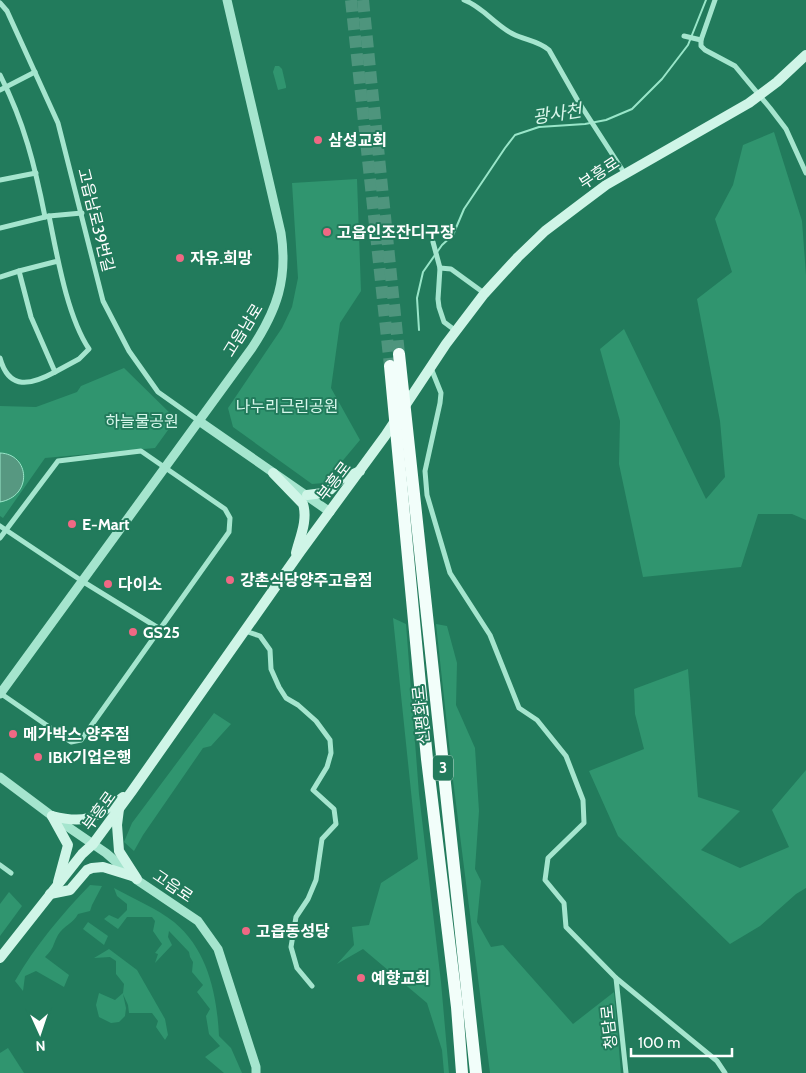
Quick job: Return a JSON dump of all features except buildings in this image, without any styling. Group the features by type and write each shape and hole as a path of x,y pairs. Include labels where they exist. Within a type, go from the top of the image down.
{"highway":[{"name":"신평화로","path":"400,354 476,1071"},
{"name":"신평화로","path":"390,366 427,759 457,1008 462,1073"}],"main road":[{"name":"부흥로","path":"0,958 82,854 93,844 132,791 295,560 361,471 456,331 484,294 545,231 600,189 760,96 806,55"},
{"path":"307,495 330,490 341,479 361,471"},
{"path":"273,473 303,504 305,509 305,522 295,560"},
{"path":"52,816 64,819 95,818 132,791"},
{"path":"119,808 117,825 119,851 135,878"},
{"path":"52,816 68,845 57,885"},
{"path":"50,894 70,890 87,870 92,868 103,867 135,878"}],"street":[{"name":"고읍남로","path":"0,693 252,348 268,323 281,289 284,247 280,222 228,0"},
{"path":"715,0 701,40 701,46 735,66 760,96 786,129 806,173"},
{"path":"468,1 512,34 542,45 549,50 578,101 625,174"},
{"name":"고읍남로39번길","path":"0,3 7,11 58,123 103,301 129,351 158,392 199,421"},
{"path":"685,36 701,40"},
{"path":"0,90 35,72"},
{"path":"0,75 29,145 73,313 89,349 67,367 37,381 27,383 18,382 9,377 3,368 0,358"},
{"path":"0,180 36,173"},
{"path":"0,228 47,216 82,213"},
{"path":"432,242 440,268 439,308 444,322 456,331"},
{"path":"0,277 58,261"},
{"path":"440,268 451,269 484,294"},
{"path":"19,271 31,317 54,372"},
{"path":"431,368 441,393 425,471 427,495 450,573 490,635 518,708 537,720 566,756 583,800 584,823 548,858 545,880 564,903 566,927 616,978 717,1061 725,1073"},
{"path":"199,421 330,512"},
{"path":"0,538 58,461 141,451 225,509 230,518 229,532 81,740 71,742 0,693"},
{"path":"0,526 82,581 160,629"},
{"path":"245,631 260,636 270,650 271,669 286,698 298,705 316,721 330,740 331,753 327,767 313,790 334,809 336,824 322,839 316,880 308,899 296,917 291,947 297,968 312,986"},
{"name":"고읍로","path":"4,780 106,853 135,878 198,921 218,949 256,1067 256,1073"},
{"path":"0,865 11,873"},
{"name":"청담로","path":"616,978 626,1073"}],"green space":[{"path":"275,66 279,66 282,69 286,88 278,90 273,72"},
{"path":"774,132 802,221 806,275 806,520 792,514 758,514 741,567 643,577 619,464 620,421 600,349 624,329 706,499 725,477 720,421 697,299 732,272 715,219 733,185 743,145"},
{"name":"나누리근린공원","path":"357,179 361,291 340,323 331,388 360,440 324,483 312,484 233,427 228,408 282,328 292,307 298,278 292,183"},
{"name":"하늘물공원","path":"124,368 176,419 155,448 45,458 3,518 0,516 0,406 36,407 77,392 81,386"},
{"path":"393,618 406,624 419,794 441,982 449,1073 444,1073 442,1050 427,1003 363,949 337,964 354,945 352,927 369,925 381,883 418,859"},
{"path":"436,624 447,626 457,663 456,705 475,748 479,811 475,869 481,881 477,922 491,947 503,945 573,1024 614,992 621,1073 490,1073 453,780"},
{"path":"688,669 698,797 740,811 701,850 740,868 789,847 772,810 806,770 806,888 796,894 760,926 730,944 618,836 589,771 644,749 635,714 634,689"},
{"path":"214,713 231,724 211,746 203,748 134,851 124,842 132,823"},
{"path":"90,885 102,886 90,911 78,914 63,929 52,949 45,957 69,975 64,987 36,971 25,976 23,991 15,981 31,955 69,907"},
{"path":"114,888 174,922 186,933 195,946 203,960 213,989 219,1036 231,1048 242,1073 224,1073 205,1057 220,1046 209,1034 206,1016 210,1009 197,992 203,985 192,972 193,962 189,952 169,931 168,937 172,945 155,963 158,954 155,953 162,944 153,931 155,921 152,917 127,917 118,929 104,919 109,915 118,919 127,910 127,904 117,896"},
{"path":"9,892 22,906 0,936 0,904"},
{"path":"88,922 108,936 104,945 83,929"},
{"path":"109,949 137,970 165,1019 168,1035 165,1040 156,1027 158,1021 152,1013 129,1013 123,994 126,1008 125,1016 119,1022 111,1023 99,1017 96,1005 99,993 115,1000 123,993 124,984 116,974 116,961 110,957 94,958"},
{"path":"8,1048 24,1073 0,1073 0,1053"}],"shaded area":[{"path":"0,453 10,455 17,460 22,467 24,476 18,492 11,498 0,502"}],"waterway":[{"name":"광사천","path":"419,330 417,298 423,272 442,245 453,235 464,209 515,135 539,127 585,124 606,120 632,109 662,79 688,45 706,0"}],"tunnel":[{"path":"351,0 390,366"},
{"path":"363,0 399,354"}],"place":[{"name":"삼성교회","path":"318,140"},
{"name":"고읍인조잔디구장","path":"327,232"},
{"name":"자유.희망","path":"180,258"},
{"name":"E-Mart","path":"72,524"},
{"name":"강촌식당양주고읍점","path":"230,580"},
{"name":"다이소","path":"108,584"},
{"name":"GS25","path":"133,632"},
{"name":"메가박스 양주점","path":"13,734"},
{"name":"IBK기업은행","path":"38,757"},
{"name":"고읍동성당","path":"246,931"},
{"name":"예향교회","path":"361,978"}]}
